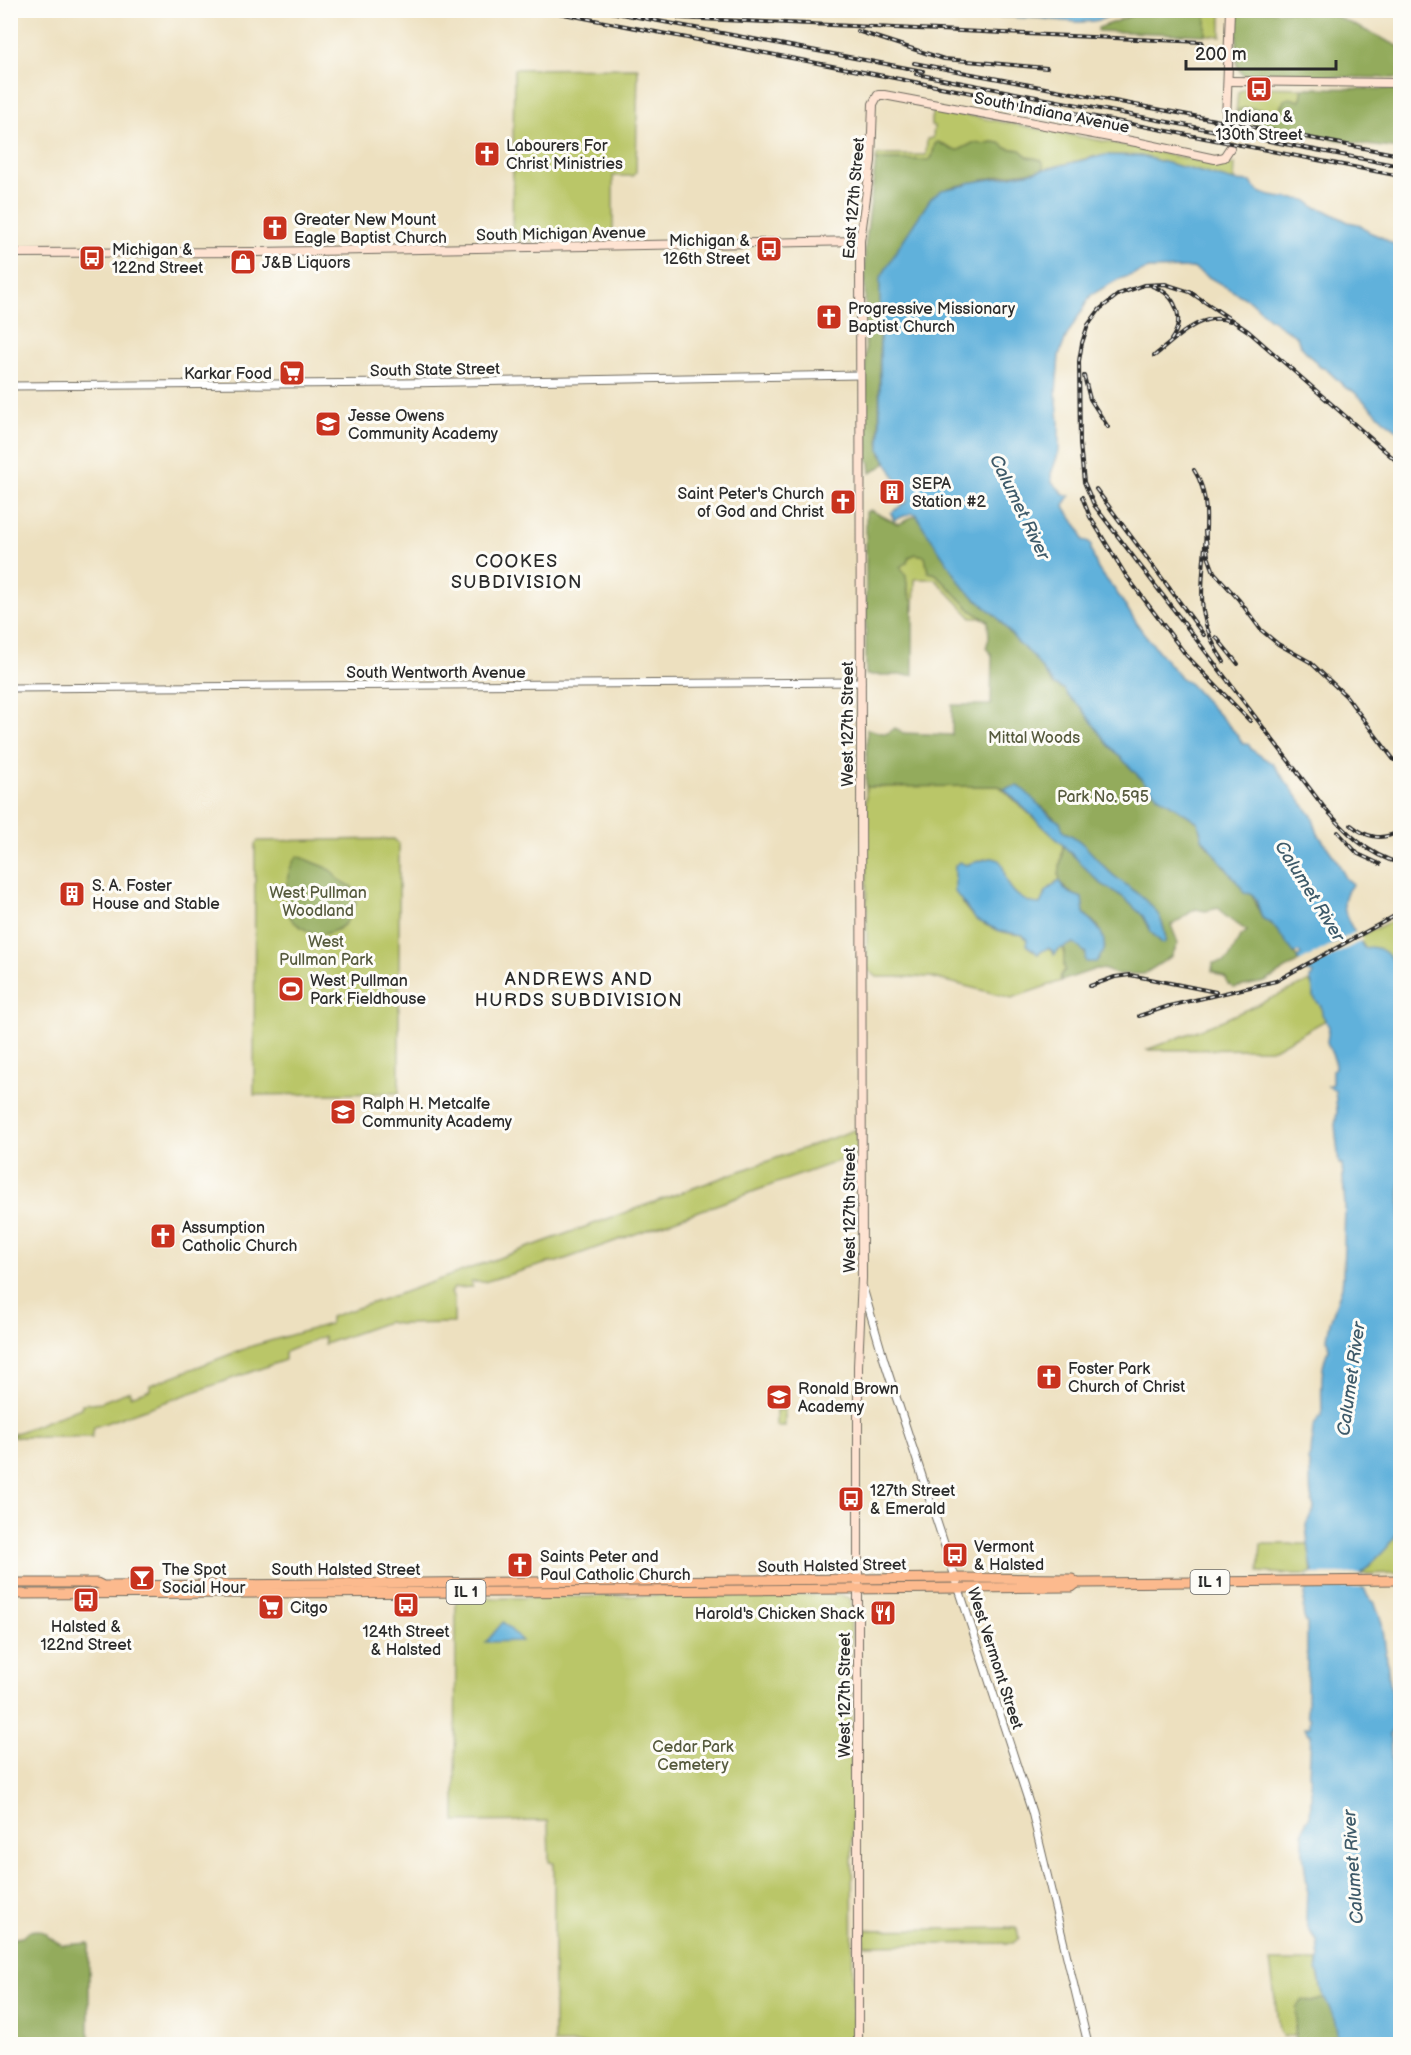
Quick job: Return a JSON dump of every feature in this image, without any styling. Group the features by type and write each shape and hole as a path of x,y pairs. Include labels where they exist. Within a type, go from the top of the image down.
{"main road":[{"path":"1228,121 1231,92 1229,81 1230,10"},
{"path":"1229,81 1401,83"},
{"name":"South Indiana Avenue","path":"876,97 881,94 1215,159 1224,157 1228,147"},
{"name":"East 127th Street","path":"860,375 860,241 870,166 873,104 876,97"},
{"name":"South Michigan Avenue","path":"10,253 266,252 860,241"},
{"name":"West 127th Street","path":"858,2044 858,1359 862,1284 860,375"},
{"name":"South Halsted Street","path":"10,1583 97,1583 103,1586 857,1584 1072,1579 1077,1583 1401,1580"},
{"name":"South Halsted Street","path":"10,1594 503,1592 857,1584"}],"street":[{"name":"South State Street","path":"10,386 404,383 860,375"},
{"name":"South Wentworth Avenue","path":"10,688 861,682"},
{"name":"West Vermont Street","path":"862,1284 884,1360 1032,1812 1088,2044"}],"green space":[{"path":"1138,11 1221,11 1221,36 1206,35 1205,13 1151,13 1119,20"},
{"path":"1237,11 1325,11 1400,47 1400,78 1243,75 1237,66"},
{"path":"1158,12 1206,13 1206,35 1098,31 1098,28 1133,15"},
{"path":"638,68 636,172 633,176 613,176 613,240 512,241 514,69"},
{"path":"1249,87 1303,88 1299,101 1294,99 1281,105 1279,112 1272,114 1264,110 1251,109 1238,110 1236,113 1238,92"},
{"path":"1303,88 1400,89 1400,149 1236,121 1236,112 1244,108 1260,109 1273,114 1279,112 1284,100 1290,98 1299,101 1301,99"},
{"path":"934,109 1221,166 1235,164 1234,181 1141,156 1096,156 1042,170 1044,167 1038,159 1028,157 1020,150 1006,148 1000,143 992,142 973,143 960,150 954,150 938,142 929,160 876,160 877,155 926,155 927,139 933,138 934,126 931,125 931,118"},
{"path":"938,142 953,150 959,150 973,143 1000,143 1006,148 1020,150 1028,157 1042,160 1044,167 1042,170 1000,176 949,188 931,198 880,279 879,442 881,454 886,462 871,473 870,463 866,456 865,248 876,160 929,160"},
{"name":"Mittal Woods","path":"870,510 898,524 918,516 964,588 997,617 1019,644 1031,653 1053,685 1064,689 1068,696 1081,707 1107,743 1158,796 1198,822 1206,844 1241,887 1252,894 1262,918 1272,924 1289,944 1299,961 1265,982 1234,988 1228,984 1226,978 1212,971 1213,963 1224,962 1229,958 1240,937 1247,931 1224,915 1219,908 1205,911 1196,909 1171,925 1178,943 1172,956 1144,974 1116,974 1096,969 1061,981 1061,975 1065,970 1064,946 1073,943 1084,951 1086,956 1098,959 1105,948 1099,927 1084,913 1082,898 1071,893 1061,883 1059,877 1063,845 1100,883 1123,897 1143,916 1152,933 1163,944 1166,937 1153,908 1112,874 1083,845 1064,832 1048,812 1010,787 1004,789 999,786 866,787 867,729 888,733 895,728 903,733 952,735 952,705 991,705 992,655 986,648 989,638 988,621 972,611 936,574 928,572 925,556 916,554 909,557 907,562 900,567 906,576 908,592 913,603 913,675 866,675 866,512"},
{"path":"916,554 925,556 928,572 936,574 972,611 983,618 972,618 935,579 915,579 914,611 904,573 900,567 909,557"},
{"path":"912,780 999,786 1063,845 1060,881 1057,881 1046,892 1040,904 1021,898 1007,882 1004,869 985,859 955,866 961,900 979,921 996,930 1023,935 1026,937 1028,947 1039,954 1043,949 1048,948 1054,954 1064,946 1065,970 1060,978 1061,981 1012,998 930,977 877,977 867,969 866,787 914,786"},
{"name":"West Pullman Park","path":"394,839 399,844 399,1093 254,1095 255,844 258,841"},
{"name":"West Pullman Woodland","path":"298,856 325,867 338,879 352,887 356,904 346,922 336,930 314,935 293,921 287,907 286,897 290,869"},
{"path":"1400,917 1400,976 1385,958 1365,948 1358,937"},
{"path":"1310,981 1313,997 1321,1006 1326,1020 1274,1049 1146,1050 1214,1024"},
{"path":"857,1129 858,1154 557,1262 484,1282 471,1282 472,1287 454,1288 451,1293 454,1298 454,1323 399,1324 387,1322 325,1344 324,1336 285,1352 285,1360 94,1427 92,1437 11,1437 11,1435 81,1408 82,1404 101,1402 130,1391 130,1396 150,1390 150,1385 252,1346 330,1324 330,1317"},
{"path":"776,1410 785,1410 785,1426 776,1426"},
{"path":"1400,1523 1400,1573 1361,1574 1390,1545"},
{"path":"1261,1544 1309,1544 1312,1574 1259,1572"},
{"name":"Cedar Park Cemetery","path":"841,1595 851,1599 853,2044 554,2044 554,1863 549,1862 548,1821 455,1822 456,1599"},
{"path":"1015,1928 1019,1938 1013,1943 864,1945 864,1930"},
{"path":"38,1930 62,1945 89,1943 89,2042 11,2042 11,1939 22,1937 29,1931"},
{"path":"1270,1961 1318,1961 1320,1985 1325,1998 1312,2002 1308,2000 1296,2022 1294,2036 1283,2037 1279,2030"},
{"path":"1325,1998 1337,2024 1337,2044 1294,2044 1297,2007 1303,2000 1312,2002"},
{"path":"10,2042 89,2042 89,2044 11,2044"}],"water":[{"path":"887,11 1120,11 1099,20 1083,22"},
{"name":"Calumet River","path":"1105,155 1141,156 1234,181 1251,182 1255,188 1268,195 1306,200 1315,207 1348,222 1358,224 1400,248 1400,432 1326,369 1320,367 1300,345 1297,337 1269,318 1252,302 1193,268 1149,269 1117,280 1091,295 1066,337 1059,356 1056,392 1059,451 1051,474 1052,482 1065,495 1070,496 1064,505 1065,509 1080,530 1083,540 1091,545 1098,569 1142,631 1180,677 1190,684 1234,731 1243,744 1248,744 1252,750 1273,764 1312,816 1318,834 1346,878 1353,884 1344,900 1346,916 1350,924 1364,948 1382,950 1391,958 1400,976 1400,1523 1390,1545 1361,1574 1361,1588 1364,1588 1368,1597 1375,1603 1382,1623 1391,1691 1392,1732 1390,1733 1395,1823 1398,1824 1400,1862 1400,2044 1337,2044 1336,2024 1323,1994 1317,1971 1319,1959 1317,1941 1309,1930 1306,1920 1307,1885 1303,1832 1310,1816 1311,1734 1308,1734 1305,1727 1310,1727 1310,1718 1307,1713 1307,1624 1303,1607 1308,1574 1313,1572 1306,1525 1314,1507 1308,1460 1311,1453 1313,1427 1319,1417 1322,1417 1322,1373 1329,1349 1327,1339 1330,1322 1342,1287 1345,1206 1342,1164 1339,1164 1335,1125 1337,1112 1335,1090 1328,1086 1332,1084 1334,1059 1327,1042 1329,1027 1322,1014 1321,1006 1313,997 1310,978 1313,973 1307,972 1298,960 1297,958 1301,955 1299,952 1294,953 1272,924 1262,918 1256,899 1252,894 1244,893 1202,838 1198,822 1158,796 1146,784 1107,743 1081,707 1068,696 1064,689 1054,685 1031,654 1019,644 997,617 964,588 916,514 912,513 894,520 891,513 908,501 880,450 880,279 931,198 942,190 968,183 1028,173"},
{"path":"1018,786 1050,816 1060,822 1064,832 1084,845 1107,870 1149,904 1162,922 1165,943 1163,944 1152,933 1143,916 1123,897 1100,883 1004,789"},
{"path":"990,858 1001,862 1011,889 1019,897 1029,902 1040,904 1046,892 1058,881 1068,892 1082,898 1084,913 1102,934 1104,951 1096,962 1086,962 1086,953 1073,943 1058,950 1054,955 1053,951 1048,948 1037,954 1026,945 1027,940 1023,935 1000,931 976,920 955,892 955,866 959,862 966,865"},
{"path":"503,1622 522,1641 486,1642"}],"pier":[{"path":"1357,931 1363,940 1304,972 1297,963"},
{"path":"1308,1574 1361,1574 1361,1588 1308,1588"}],"tunnel":[{"path":"1230,148 1231,122"}],"railway":[{"path":"543,10 1400,176"},
{"path":"600,10 923,71"},
{"path":"734,10 764,16"},
{"path":"679,18 1202,42"},
{"path":"857,31 944,59 1047,68"},
{"path":"914,63 1400,155"},
{"path":"916,74 1400,166"},
{"path":"1400,464 1248,331 1190,292 1165,284 1144,285 1119,294 1100,309 1088,325 1079,361 1080,444 1084,482 1094,505 1323,806 1357,841 1377,855 1400,863"},
{"path":"1152,286 1167,295 1176,308 1178,324 1171,340"},
{"path":"1154,356 1189,328 1199,323 1219,319 1230,321"},
{"path":"1084,376 1090,399 1108,427"},
{"path":"1194,470 1205,501 1203,611 1210,638 1224,662"},
{"path":"1096,489 1204,635"},
{"path":"1082,497 1090,517 1125,574 1186,655 1250,721"},
{"path":"1205,531 1208,556 1214,572 1261,630 1278,644 1310,662 1346,696 1394,760"},
{"path":"1216,637 1238,664"},
{"path":"1351,825 1375,837 1387,836 1400,831"},
{"path":"1338,832 1358,854 1380,864"},
{"path":"1139,1016 1169,1006 1276,981 1400,913"},
{"path":"1090,986 1115,977 1130,975 1216,992"}],"place":[{"name":"Indiana & 130th Street","path":"1259,89"},
{"name":"Labourers For Christ Ministries","path":"487,154"},
{"name":"Greater New Mount Eagle Baptist Church","path":"275,228"},
{"name":"Michigan & 126th Street","path":"769,249"},
{"name":"Michigan & 122nd Street","path":"92,258"},
{"name":"J&B Liquors","path":"243,262"},
{"name":"Progressive Missionary Baptist Church","path":"829,317"},
{"name":"Karkar Food","path":"292,373"},
{"name":"Jesse Owens Community Academy","path":"328,424"},
{"name":"SEPA Station #2","path":"892,492"},
{"name":"Saint Peter's Church of God and Christ","path":"843,502"},
{"name":"S. A. Foster House and Stable","path":"72,894"},
{"name":"West Pullman Park Fieldhouse","path":"291,989"},
{"name":"Ralph H. Metcalfe Community Academy","path":"343,1112"},
{"name":"Assumption Catholic Church","path":"163,1236"},
{"name":"Foster Park Church of Christ","path":"1049,1377"},
{"name":"Ronald Brown Academy","path":"779,1397"},
{"name":"127th Street & Emerald","path":"851,1499"},
{"name":"Vermont & Halsted","path":"955,1555"},
{"name":"Saints Peter and Paul Catholic Church","path":"520,1565"},
{"name":"The Spot Social Hour","path":"142,1578"},
{"name":"Halsted & 122nd Street","path":"86,1600"},
{"name":"124th Street & Halsted","path":"406,1605"},
{"name":"Citgo","path":"271,1607"},
{"name":"Harold's Chicken Shack","path":"883,1613"}],"district":[{"name":"COOKES SUBDIVISION","path":"517,571"},
{"name":"ANDREWS AND HURDS SUBDIVISION","path":"579,989"}],"park label":[{"name":"Park No. 595","path":"1103,796"}]}
